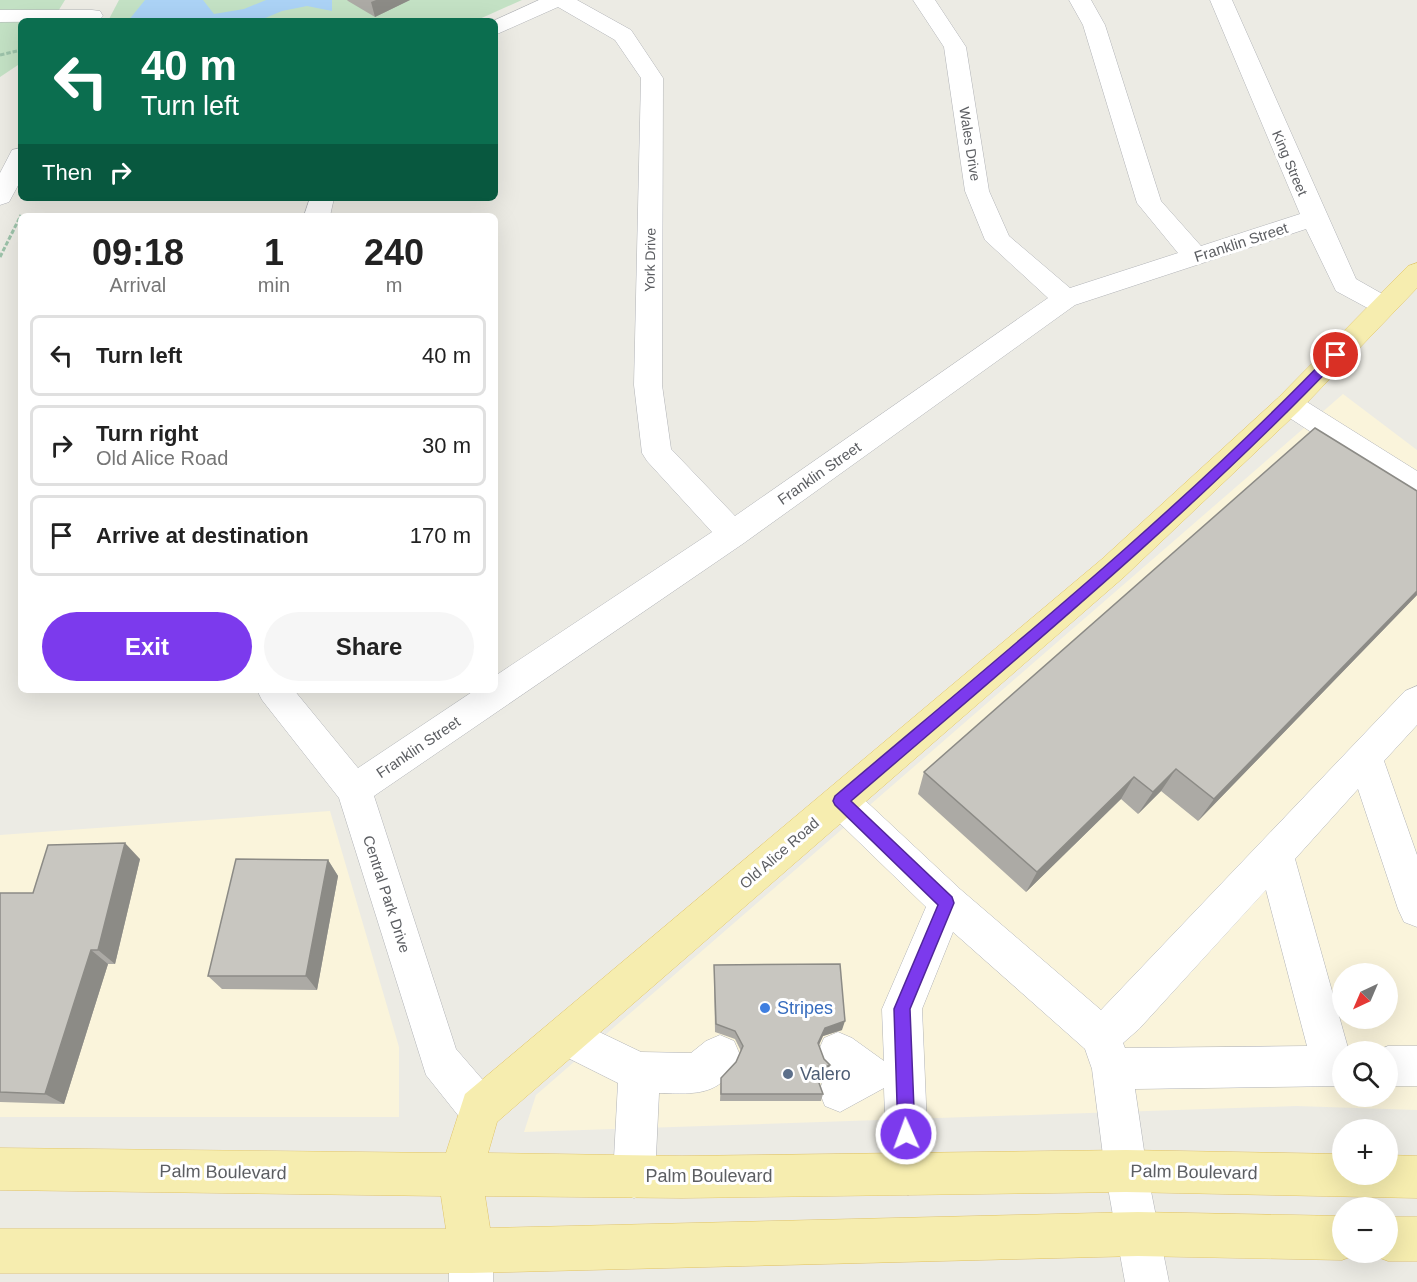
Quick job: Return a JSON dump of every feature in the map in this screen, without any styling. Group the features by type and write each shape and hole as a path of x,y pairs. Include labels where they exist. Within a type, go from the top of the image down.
{"main road":[{"name":"Old Alice Road","path":"480,1109 1113,568 1289,404 1417,272"},
{"path":"471,1267 460,1175 480,1109"},
{"name":"Palm Boulevard","path":"0,1169 634,1177 1126,1171 1417,1177"},
{"path":"0,1251 471,1267 1138,1234 1332,1238"}],"street":[{"path":"498,27 556,0"},
{"name":"York Drive","path":"562,0 623,35 652,78 648,385 657,453 733,534"},
{"name":"Wales Drive","path":"924,0 955,47 977,191 998,240 1066,299"},
{"path":"1080,0 1094,25 1149,203 1196,257"},
{"name":"King Street","path":"1221,0 1345,285 1384,306"},
{"path":"0,16 94,12"},
{"path":"0,197 18,161"},
{"name":"Franklin Street","path":"498,693 733,534 1066,299 1314,218"},
{"path":"1289,404 1417,486"},
{"name":"Central Park Drive","path":"276,693 354,790 440,1061 480,1109"},
{"name":"Franklin Street","path":"354,790 498,693"},
{"path":"1146,1282 1107,1052 1125,1015 1417,701"},
{"path":"1365,757 1417,909"},
{"path":"841,801 1107,1052 1332,1066"},
{"path":"1275,854 1332,1046"},
{"path":"908,1174 863,1073 902,1009 947,903"},
{"path":"566,1036 639,1072 713,1074"},
{"path":"1398,1066 1417,1066"},
{"path":"634,1177 639,1072"}],"path":[{"path":"0,55 18,51"},
{"path":"22,213 25,208"},
{"path":"0,257 18,222"}],"shaded area":[{"path":"1343,394 1417,450 1417,1110 1296,1106 524,1132 536,1095"},
{"path":"330,811 399,1047 399,1117 0,1117 0,835"}],"green space":[{"path":"0,0 65,0 54,18 18,18 18,65 0,77"},
{"path":"119,0 522,0 482,18 110,18"}],"water":[{"path":"145,0 203,0 214,14 244,9 266,0 332,0 332,11 307,6 282,11 265,18 130,18"}],"building":[{"path":"1315,428 1417,491 1417,591 1214,799 1176,769 1153,792 1134,777 1037,872 924,772"},
{"path":"125,843 98,950 91,950 45,1094 0,1092 0,893 33,893 48,845"},
{"path":"236,859 328,860 306,976 208,976"},
{"path":"840,964 845,1021 825,1028 818,1043 824,1059 830,1065 825,1067 819,1083 823,1094 721,1094 721,1078 736,1062 743,1046 735,1031 716,1024 714,965"}],"place":[{"name":"Stripes","path":"765,1008"},
{"name":"Valero","path":"788,1074"}],"route":[{"path":"906,1134 902,1009 947,903 841,801 1113,568 1289,404 1336,355"}]}
